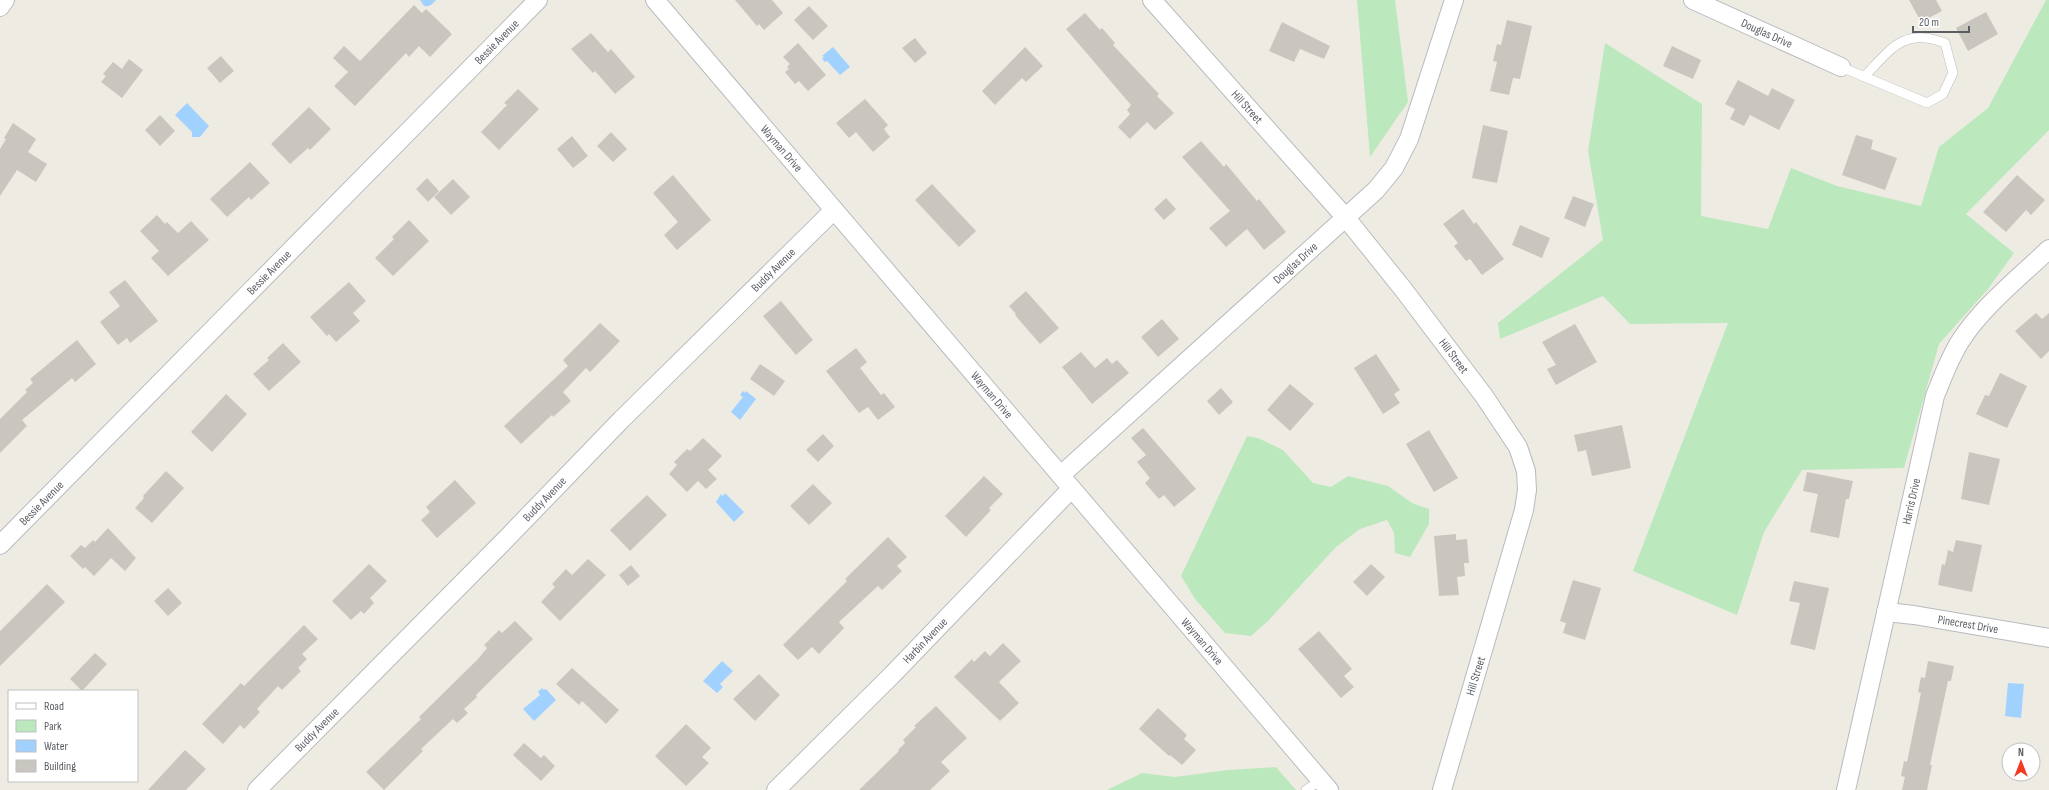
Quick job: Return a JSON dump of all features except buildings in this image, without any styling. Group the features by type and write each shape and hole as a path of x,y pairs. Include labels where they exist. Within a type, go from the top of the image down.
{"street":[{"path":"0,7 5,0"},
{"name":"Bessie Avenue","path":"0,545 538,0"},
{"name":"Wayman Drive","path":"655,0 1066,482 1319,787"},
{"name":"Hill Street","path":"1152,0 1346,218 1403,289 1484,396 1518,447 1526,471 1527,490 1524,510 1442,790"},
{"name":"Douglas Drive","path":"1066,482 1376,190 1400,157 1409,139 1454,0"},
{"name":"Douglas Drive","path":"1693,0 1841,67"},
{"name":"Buddy Avenue","path":"257,790 505,540 621,420 834,210"},
{"name":"Harris Drive","path":"1846,790 1935,396 1946,367 1961,340 1975,321 2049,249"},
{"name":"Harbin Avenue","path":"776,790 898,670 1066,482"},
{"name":"Pinecrest Drive","path":"1886,612 1914,615 2049,638"}],"lane":[{"path":"1841,67 1927,103 1943,94 1952,73 1944,43 1928,37 1905,39 1888,51 1864,76"}],"green space":[{"path":"1357,0 1395,0 1408,102 1370,157"},
{"path":"2046,0 2049,0 2049,130 1966,214 2014,253 1988,289 1939,344 1904,468 1802,470 1764,532 1737,615 1633,571 1728,323 1630,324 1603,296 1500,339 1498,323 1603,240 1588,151 1605,43 1702,104 1701,216 1768,229 1791,168 1837,186 1921,206 1939,147 1988,108"},
{"path":"1247,436 1258,438 1283,450 1313,483 1331,487 1348,476 1388,486 1412,503 1429,509 1429,524 1410,557 1395,553 1394,533 1387,520 1360,529 1336,547 1268,621 1251,636 1225,633 1195,599 1181,576"},
{"path":"1276,767 1296,790 1107,790 1142,773 1175,777 1228,770"}],"water":[{"path":"420,0 436,0 431,5 424,6"},
{"path":"833,47 850,67 840,75 827,61 825,62 822,59 824,57 822,56"},
{"path":"187,103 209,126 200,137 192,137 192,132 175,115"},
{"path":"743,391 745,393 746,391 756,399 740,420 731,412 743,397 740,395"},
{"path":"725,493 744,512 734,522 716,502 721,494 723,496"},
{"path":"722,661 733,671 720,684 723,687 717,693 703,681"},
{"path":"2008,683 2024,684 2021,718 2005,716"},
{"path":"542,688 544,690 546,689 556,700 534,721 523,709 540,695 538,692"}]}
